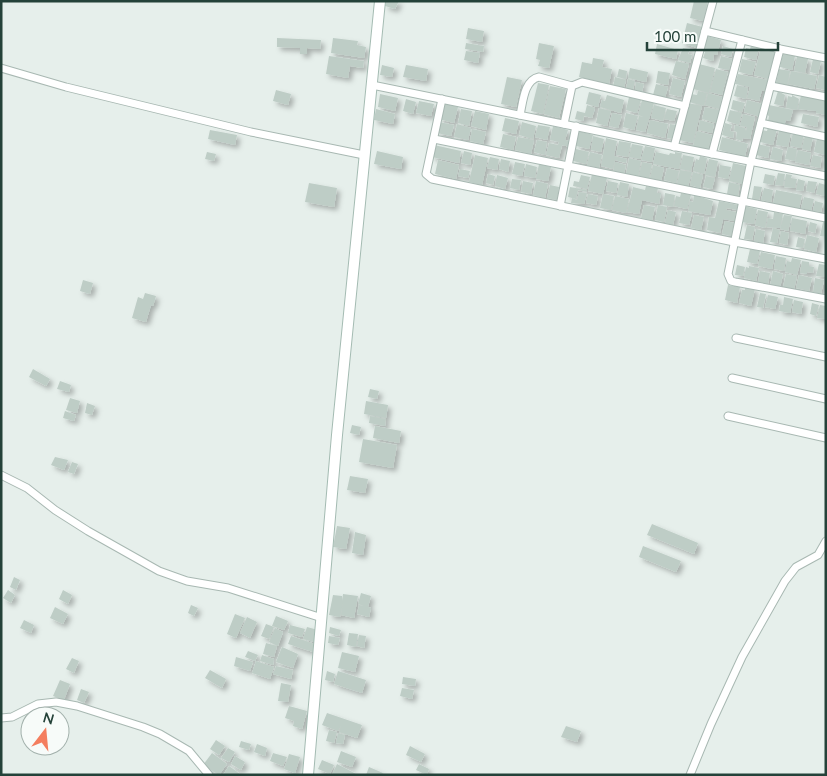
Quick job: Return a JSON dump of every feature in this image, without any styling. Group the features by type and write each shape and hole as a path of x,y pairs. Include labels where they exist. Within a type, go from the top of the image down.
{"main road":[{"path":"308,775 337,445 380,1"}],"street":[{"path":"674,146 714,1"},
{"path":"705,31 826,58"},
{"path":"712,154 742,40"},
{"path":"780,49 751,161 728,270 731,281 826,299"},
{"path":"1,68 66,87 241,129 364,155"},
{"path":"520,115 527,87 531,80 539,77 572,86 582,82 685,106"},
{"path":"372,84 826,176"},
{"path":"564,124 572,86"},
{"path":"771,86 826,97"},
{"path":"442,99 426,174 432,179 734,242 826,259"},
{"path":"761,123 826,137"},
{"path":"560,206 576,126"},
{"path":"434,139 826,218"},
{"path":"736,338 826,358"},
{"path":"732,378 826,399"},
{"path":"728,416 826,438"},
{"path":"1,475 27,488 55,510 88,531 159,571 187,581 228,588 322,618"},
{"path":"690,775 742,657 785,581 796,567 818,554 826,542"},
{"path":"1,718 17,715 38,704 56,702 77,706 160,734 189,751 209,775"}],"building":[{"path":"386,1 399,1 395,9 385,6"},
{"path":"694,1 708,1 703,21 690,18"},
{"path":"687,23 703,27 697,48 682,43"},
{"path":"468,28 484,31 482,42 466,39"},
{"path":"707,36 721,40 717,55 714,54 713,61 703,58"},
{"path":"277,38 321,40 320,49 307,48 307,54 300,54 300,48 277,47"},
{"path":"333,38 358,41 357,45 366,47 364,58 331,53"},
{"path":"466,43 484,46 483,52 465,49"},
{"path":"539,43 554,46 549,68 538,66 540,60 536,59"},
{"path":"657,44 678,50 676,59 655,54"},
{"path":"723,46 733,49 731,57 721,54"},
{"path":"751,46 759,48 756,60 744,57 746,48 750,49"},
{"path":"683,48 690,49 688,54 692,55 690,63 678,60"},
{"path":"761,48 775,52 768,79 754,75"},
{"path":"466,51 480,53 478,63 464,60"},
{"path":"783,54 795,56 792,70 780,67"},
{"path":"329,56 364,61 363,68 350,66 348,78 326,74"},
{"path":"721,56 732,59 729,70 718,68"},
{"path":"797,56 808,59 805,73 794,71"},
{"path":"593,58 604,60 602,67 612,69 609,84 579,77 582,62 592,64"},
{"path":"742,59 756,62 752,75 739,72"},
{"path":"813,59 821,61 818,74 810,72"},
{"path":"676,61 689,64 685,79 672,75"},
{"path":"699,64 715,68 709,93 693,89"},
{"path":"382,65 394,68 392,77 380,75"},
{"path":"406,65 428,69 426,81 403,77"},
{"path":"630,68 648,72 646,82 628,78"},
{"path":"619,69 627,71 626,79 617,77"},
{"path":"716,69 728,72 722,95 710,92"},
{"path":"779,69 790,71 787,86 776,83"},
{"path":"658,71 670,73 668,85 656,83"},
{"path":"791,71 817,76 814,89 788,84"},
{"path":"738,74 768,80 765,91 762,90 759,101 747,98 750,87 735,84"},
{"path":"819,75 826,77 826,90 816,88"},
{"path":"507,77 522,80 516,107 501,104"},
{"path":"615,77 626,80 624,88 613,87"},
{"path":"673,78 685,81 681,97 669,94"},
{"path":"628,79 635,81 633,90 626,89"},
{"path":"636,82 644,84 642,92 635,90"},
{"path":"538,83 549,85 543,114 531,111"},
{"path":"656,84 668,87 665,98 653,95"},
{"path":"737,85 748,88 746,99 734,96"},
{"path":"550,86 566,89 559,118 544,114"},
{"path":"276,90 291,94 288,105 273,101"},
{"path":"698,91 707,93 704,106 689,102 691,94 697,95"},
{"path":"778,91 785,95 783,106 774,104"},
{"path":"589,92 601,95 598,107 586,104"},
{"path":"708,93 722,97 719,109 705,105"},
{"path":"380,94 398,98 395,111 378,107"},
{"path":"607,95 624,100 621,113 600,107 602,100 605,101"},
{"path":"792,95 799,99 797,110 786,108 788,96 792,97"},
{"path":"801,95 826,101 826,115 816,113 816,111 798,109"},
{"path":"629,97 641,100 637,113 626,110"},
{"path":"406,99 416,102 413,114 403,111"},
{"path":"646,99 654,103 645,132 636,130 639,116 644,117 638,115 642,100 646,101"},
{"path":"733,100 745,103 742,112 731,109"},
{"path":"747,100 763,104 760,117 744,112"},
{"path":"419,101 434,104 431,116 416,113"},
{"path":"442,103 458,107 454,123 439,119"},
{"path":"688,103 702,106 693,143 679,140"},
{"path":"587,105 595,108 592,118 584,116 583,121 575,119 577,111 585,113"},
{"path":"654,105 666,108 663,121 651,118"},
{"path":"769,105 793,110 790,121 786,120 784,125 768,121"},
{"path":"705,107 720,110 716,123 702,119"},
{"path":"599,108 611,111 607,126 596,123"},
{"path":"376,109 395,114 393,124 374,120"},
{"path":"461,109 472,111 469,126 458,123"},
{"path":"667,109 677,111 674,121 664,119"},
{"path":"730,110 742,113 739,125 727,121"},
{"path":"475,111 489,114 486,130 471,126"},
{"path":"612,113 622,115 618,128 609,126"},
{"path":"626,113 638,116 634,130 623,127"},
{"path":"743,114 755,117 750,139 743,138 742,141 736,139 737,132 734,131 735,125 745,128 746,131 747,127 740,126"},
{"path":"803,114 819,117 817,127 801,123"},
{"path":"505,118 519,121 516,134 502,131"},
{"path":"650,120 668,124 665,138 647,133"},
{"path":"700,120 714,124 712,133 698,130"},
{"path":"439,122 454,125 451,136 437,133"},
{"path":"522,122 536,126 533,139 519,135"},
{"path":"725,123 732,125 730,131 734,132 733,138 722,135"},
{"path":"457,124 471,128 468,140 454,137"},
{"path":"670,124 676,125 673,139 667,138"},
{"path":"538,125 550,127 547,140 535,137"},
{"path":"553,126 568,130 565,140 571,141 570,147 562,145 559,158 546,155 549,143 558,145 559,142 550,140"},
{"path":"768,127 777,129 773,145 760,142 762,130 767,131"},
{"path":"472,129 486,132 483,144 470,141"},
{"path":"210,130 237,135 235,145 208,139"},
{"path":"779,130 791,133 788,147 776,145"},
{"path":"579,131 593,135 589,149 576,146"},
{"path":"697,131 712,135 708,150 693,146"},
{"path":"793,132 804,134 801,148 790,146"},
{"path":"503,134 516,137 513,150 500,147"},
{"path":"805,135 813,137 810,151 802,149"},
{"path":"593,136 604,139 601,152 591,150"},
{"path":"518,137 534,140 531,154 515,150"},
{"path":"722,137 748,144 745,156 719,150"},
{"path":"606,138 617,141 614,156 627,159 626,163 615,160 613,169 601,166"},
{"path":"817,138 826,140 825,155 814,152"},
{"path":"537,140 547,142 545,155 534,152"},
{"path":"619,141 631,143 628,157 616,155"},
{"path":"632,144 643,146 640,159 629,157"},
{"path":"758,144 770,147 768,158 756,155"},
{"path":"434,145 461,151 459,163 432,157"},
{"path":"645,146 655,148 652,162 641,160"},
{"path":"773,147 783,150 781,161 770,159"},
{"path":"788,147 797,149 795,161 785,159"},
{"path":"576,149 589,152 586,164 573,161"},
{"path":"798,150 811,153 809,165 795,162"},
{"path":"377,151 403,157 401,169 374,164"},
{"path":"464,151 472,153 470,165 461,163"},
{"path":"207,152 216,154 214,161 205,159"},
{"path":"590,152 602,155 599,168 587,165"},
{"path":"656,152 669,155 670,153 675,154 675,152 682,153 679,169 653,164"},
{"path":"475,155 488,158 482,185 469,182"},
{"path":"683,155 694,157 691,171 680,169"},
{"path":"813,155 822,157 820,168 810,166"},
{"path":"700,156 707,158 704,174 693,171 696,159 699,160"},
{"path":"490,157 499,159 497,170 487,168"},
{"path":"629,158 641,161 638,177 626,174"},
{"path":"501,159 510,161 508,172 499,169"},
{"path":"709,159 718,161 715,177 705,175"},
{"path":"438,160 459,165 456,179 435,174"},
{"path":"515,162 525,164 522,176 512,174"},
{"path":"615,162 626,165 624,174 613,172"},
{"path":"642,162 652,164 649,178 639,176"},
{"path":"733,163 746,166 742,184 729,181"},
{"path":"526,164 537,167 535,178 524,176"},
{"path":"539,164 551,167 548,181 536,179"},
{"path":"653,165 664,168 661,181 650,178"},
{"path":"720,165 731,167 728,179 718,177"},
{"path":"667,168 679,171 676,183 664,180"},
{"path":"460,169 470,171 468,178 458,176"},
{"path":"680,170 692,172 688,187 677,184"},
{"path":"693,172 703,175 700,188 690,185"},
{"path":"778,173 785,174 783,186 775,185"},
{"path":"488,174 495,176 493,185 486,183"},
{"path":"592,174 607,178 603,194 588,191"},
{"path":"765,174 775,176 773,185 763,183"},
{"path":"786,174 792,175 791,178 797,179 795,188 784,187"},
{"path":"497,175 508,178 505,189 495,186"},
{"path":"581,175 590,177 587,189 573,186 574,181 579,182"},
{"path":"706,176 715,178 712,189 703,187"},
{"path":"512,179 521,180 519,190 510,188"},
{"path":"798,179 805,181 803,191 796,190"},
{"path":"523,181 533,183 531,194 521,192"},
{"path":"536,181 548,184 545,198 533,195"},
{"path":"608,181 618,183 616,193 606,191"},
{"path":"808,181 817,182 814,193 806,191"},
{"path":"620,182 629,184 627,197 617,195"},
{"path":"729,182 740,185 738,196 727,194"},
{"path":"309,183 337,188 334,207 305,202"},
{"path":"819,183 826,185 824,196 816,194"},
{"path":"550,185 559,187 557,200 547,198"},
{"path":"646,186 658,188 657,193 661,193 659,204 642,200 639,214 627,212 633,187 645,190"},
{"path":"754,186 762,187 759,201 752,199"},
{"path":"570,187 587,190 587,192 578,190 576,199 568,197"},
{"path":"764,188 773,190 771,202 761,200"},
{"path":"776,190 802,195 799,210 773,203"},
{"path":"579,192 587,193 584,204 571,203 572,198 577,200"},
{"path":"665,193 675,195 673,207 663,205"},
{"path":"681,193 691,195 687,209 674,206 676,196 680,197"},
{"path":"588,194 598,196 596,205 586,203"},
{"path":"603,194 614,196 611,210 600,208"},
{"path":"694,195 713,201 710,215 688,211 690,201 693,202"},
{"path":"615,196 629,199 626,213 612,210"},
{"path":"804,197 814,199 811,211 801,208"},
{"path":"719,201 738,205 737,210 727,208 726,210 736,212 734,221 723,219 720,233 707,230 709,217 715,218"},
{"path":"815,201 823,203 821,212 813,211"},
{"path":"644,205 655,207 652,220 641,218"},
{"path":"658,205 667,207 664,222 655,220"},
{"path":"744,206 757,209 754,224 741,222"},
{"path":"668,210 676,212 673,225 665,223"},
{"path":"758,210 768,212 765,228 755,225"},
{"path":"682,211 692,213 689,225 679,223"},
{"path":"774,212 783,214 780,228 766,227 768,218 773,219"},
{"path":"694,215 704,217 701,230 691,228"},
{"path":"784,215 792,216 788,231 780,229"},
{"path":"792,218 807,221 805,234 790,231"},
{"path":"725,221 734,223 731,236 722,234"},
{"path":"810,222 817,224 815,233 808,231"},
{"path":"823,222 826,223 826,237 820,236"},
{"path":"747,225 755,227 752,240 744,239"},
{"path":"773,228 780,230 777,243 770,242"},
{"path":"756,229 765,231 763,243 754,241"},
{"path":"781,231 789,233 787,245 779,243"},
{"path":"807,235 819,238 816,252 804,249"},
{"path":"798,237 805,239 803,248 796,247"},
{"path":"750,249 760,251 757,264 747,262"},
{"path":"761,252 775,255 772,269 758,266"},
{"path":"776,256 786,258 784,271 774,269"},
{"path":"792,258 801,260 797,275 785,272 787,261 791,262"},
{"path":"802,261 809,262 809,266 814,267 813,273 800,273"},
{"path":"819,264 826,265 824,277 816,276"},
{"path":"737,265 745,267 743,276 735,275"},
{"path":"749,266 759,268 756,281 744,278 746,267 749,268"},
{"path":"760,271 770,273 768,284 758,282"},
{"path":"773,271 783,274 780,288 770,286"},
{"path":"786,274 797,276 794,290 783,287"},
{"path":"799,275 812,278 809,291 796,288"},
{"path":"815,278 824,280 821,294 813,292"},
{"path":"83,280 93,283 90,294 80,291"},
{"path":"728,285 740,287 737,303 725,300"},
{"path":"745,287 755,289 751,306 739,303 742,290 745,290"},
{"path":"145,293 156,296 146,322 132,318 138,297 143,299"},
{"path":"760,293 766,294 763,308 757,307"},
{"path":"768,295 778,297 775,309 765,307"},
{"path":"784,297 793,299 790,313 779,311 780,305 783,305"},
{"path":"794,300 803,302 801,314 792,312"},
{"path":"812,303 819,305 816,316 810,314"},
{"path":"820,305 826,306 826,319 817,318"},
{"path":"33,369 50,379 46,386 29,377"},
{"path":"60,381 71,385 69,392 57,389"},
{"path":"370,389 379,391 377,399 368,397"},
{"path":"70,398 80,401 77,413 66,410"},
{"path":"366,401 388,405 386,418 364,414"},
{"path":"87,403 95,406 92,415 85,413"},
{"path":"65,411 76,415 74,421 63,418"},
{"path":"370,416 386,419 385,426 369,423"},
{"path":"352,425 361,427 359,435 350,433"},
{"path":"375,426 401,431 399,443 373,438"},
{"path":"363,439 397,445 393,468 359,462"},
{"path":"55,457 68,460 64,470 51,465"},
{"path":"72,462 78,464 74,474 68,472"},
{"path":"350,476 368,479 365,493 347,490"},
{"path":"652,524 698,543 694,554 647,535"},
{"path":"337,526 350,528 346,549 333,547"},
{"path":"355,532 366,535 363,555 352,553"},
{"path":"643,546 681,561 676,572 639,557"},
{"path":"14,577 20,580 16,590 10,587"},
{"path":"8,590 15,595 11,603 3,598"},
{"path":"63,590 72,595 68,604 59,599"},
{"path":"361,593 371,596 368,607 371,608 369,617 357,614 359,605 364,606 358,604"},
{"path":"343,594 358,596 354,618 341,615 343,603 340,617 329,615 333,595 342,596 342,601"},
{"path":"191,605 198,608 194,616 188,613"},
{"path":"55,607 68,614 63,624 50,618"},
{"path":"235,614 245,618 236,638 227,634"},
{"path":"276,616 288,621 284,630 272,626"},
{"path":"247,617 257,622 250,638 240,633"},
{"path":"24,620 34,625 31,633 20,628"},
{"path":"266,624 274,627 269,639 261,636"},
{"path":"290,625 305,629 302,637 288,633"},
{"path":"307,627 318,630 314,642 303,639"},
{"path":"330,627 341,630 339,636 329,633"},
{"path":"275,628 283,632 278,646 269,642"},
{"path":"349,633 358,634 356,647 347,645"},
{"path":"359,635 366,636 364,648 357,646"},
{"path":"291,636 315,644 313,652 288,644"},
{"path":"329,636 340,638 338,645 328,643"},
{"path":"266,643 277,646 274,657 263,654"},
{"path":"282,647 298,654 293,668 276,662"},
{"path":"248,651 258,655 255,661 245,657"},
{"path":"342,652 359,656 355,672 338,668"},
{"path":"262,655 274,659 273,665 260,661"},
{"path":"236,657 253,662 250,671 234,666"},
{"path":"72,658 79,661 74,673 66,669"},
{"path":"256,661 274,667 270,679 252,673"},
{"path":"276,666 293,670 291,679 273,674"},
{"path":"210,670 226,679 222,688 205,678"},
{"path":"327,671 335,674 333,682 325,680"},
{"path":"338,671 366,680 362,693 334,684"},
{"path":"403,677 416,679 415,686 402,684"},
{"path":"60,680 70,684 64,700 53,696"},
{"path":"281,683 291,685 288,702 278,701"},
{"path":"402,688 414,690 412,699 400,696"},
{"path":"81,689 89,692 84,703 77,700"},
{"path":"289,706 307,711 302,729 293,726 294,721 285,718"},
{"path":"327,713 362,725 357,738 339,732 341,726 338,731 322,725"},
{"path":"566,726 581,731 577,742 561,737"},
{"path":"329,730 337,732 334,743 326,741"},
{"path":"338,733 345,735 343,744 336,743"},
{"path":"216,740 225,746 219,755 210,749"},
{"path":"241,741 251,744 249,750 239,747"},
{"path":"257,744 267,748 265,756 254,752"},
{"path":"410,746 425,754 421,762 406,755"},
{"path":"228,748 235,752 229,762 221,758"},
{"path":"341,751 356,757 352,767 337,762"},
{"path":"212,753 227,764 219,775 203,765"},
{"path":"273,753 287,757 283,766 270,761"},
{"path":"289,754 300,757 295,773 284,769"},
{"path":"235,756 245,762 241,770 231,764"},
{"path":"322,760 334,765 330,774 318,769"},
{"path":"337,764 358,775 332,775"},
{"path":"419,764 429,769 427,775 416,770"},
{"path":"229,766 236,771 241,775 223,775"},
{"path":"369,767 383,773 382,775 366,775"}]}
